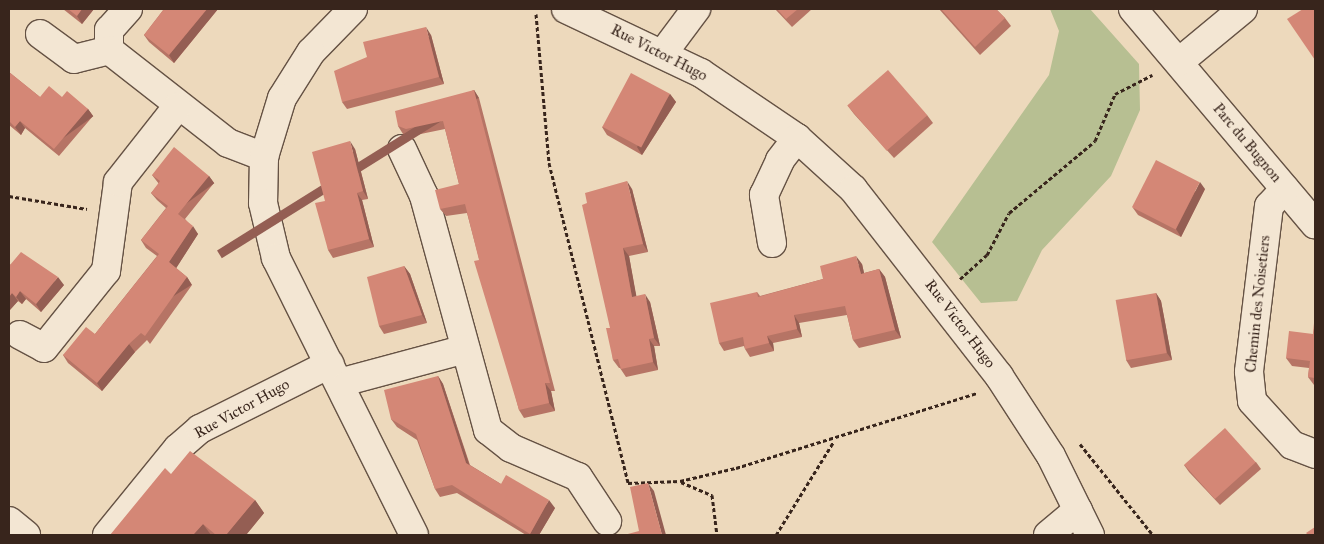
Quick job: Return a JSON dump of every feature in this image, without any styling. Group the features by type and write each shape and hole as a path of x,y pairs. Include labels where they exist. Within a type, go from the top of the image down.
{"street":[{"path":"109,50 109,30 128,9"},
{"path":"353,9 294,74 270,128 264,157 268,233 334,374 414,535"},
{"name":"Rue Victor Hugo","path":"566,9 664,52 798,138 853,189 891,233 999,376 1050,456 1090,535"},
{"path":"664,52 696,9"},
{"name":"Parc du Bugnon","path":"1133,9 1315,224"},
{"path":"1179,62 1243,9"},
{"path":"40,34 74,59 109,50"},
{"path":"109,50 177,107 228,143 264,157"},
{"path":"20,335 44,348 106,270 118,182 177,107"},
{"path":"772,243 764,196 780,160 798,138"},
{"path":"402,149 424,196 488,430 511,448 578,477 607,521"},
{"name":"Chemin des Noisetiers","path":"1285,188 1269,206 1249,372 1252,401 1292,445 1315,454"},
{"name":"Rue Victor Hugo","path":"107,535 178,448 200,429 334,374 466,349"},
{"path":"1048,535 1078,510"},
{"path":"9,521 26,535"}],"path":[{"path":"536,9 549,163 628,483 680,481 834,440 983,391 999,376"},
{"path":"956,282 987,255 1009,212 1094,141 1115,94 1179,62"},
{"path":"9,196 114,214"},
{"path":"776,535 834,440"},
{"path":"1076,440 1153,535"},
{"path":"680,481 712,495 717,535"}],"green space":[{"path":"1050,9 1090,9 1139,64 1140,110 1111,176 1042,250 1017,301 981,303 932,242 1049,75 1059,31"}],"building":[{"path":"68,9 82,9 77,16"},
{"path":"164,9 207,9 169,55 144,35"},
{"path":"777,9 798,9 786,19"},
{"path":"941,9 996,9 1005,18 975,47"},
{"path":"1303,9 1315,9 1315,60 1287,19"},
{"path":"426,27 439,77 342,102 334,71 367,57 363,42"},
{"path":"888,70 927,115 887,151 847,105"},
{"path":"9,72 40,97 49,86 62,97 67,91 88,109 54,149 20,121 15,127 9,121"},
{"path":"631,73 670,94 641,148 602,127"},
{"path":"474,90 550,383 545,383 549,403 519,410 474,261 479,260 465,204 440,209 435,190 459,184 443,121 406,129 398,126 395,111"},
{"path":"350,141 363,191 357,193 369,239 328,250 315,203 325,201 312,152"},
{"path":"174,147 209,176 178,214 193,226 169,262 187,277 145,336 141,333 129,344 97,383 63,355 86,327 95,334 159,254 141,240 168,206 151,193 160,181 152,175"},
{"path":"1156,160 1200,182 1176,229 1132,207"},
{"path":"627,181 643,244 623,248 632,297 645,294 654,338 649,339 653,362 621,369 618,359 613,360 606,328 610,328 582,205 587,203 585,193"},
{"path":"21,252 58,277 36,304 20,291 16,297 12,293 9,297 9,264"},
{"path":"856,256 861,274 879,269 895,330 853,340 845,306 794,315 797,329 767,336 769,343 745,349 743,337 719,343 710,303 757,292 758,297 823,279 820,266"},
{"path":"404,266 422,315 379,326 367,277"},
{"path":"1156,293 1167,353 1126,360 1116,300"},
{"path":"1314,323 1315,378 1308,377 1310,361 1286,358 1289,331 1313,334"},
{"path":"438,376 466,463 501,484 506,475 549,500 530,534 452,485 435,489 416,434 391,419 384,390"},
{"path":"1225,428 1256,462 1215,499 1184,465"},
{"path":"190,451 255,500 226,535 216,535 203,524 193,535 110,535 165,468 171,474"},
{"path":"648,483 662,535 624,535 639,531 630,487"},
{"path":"1315,527 1315,535 1308,535 1306,533"}]}
